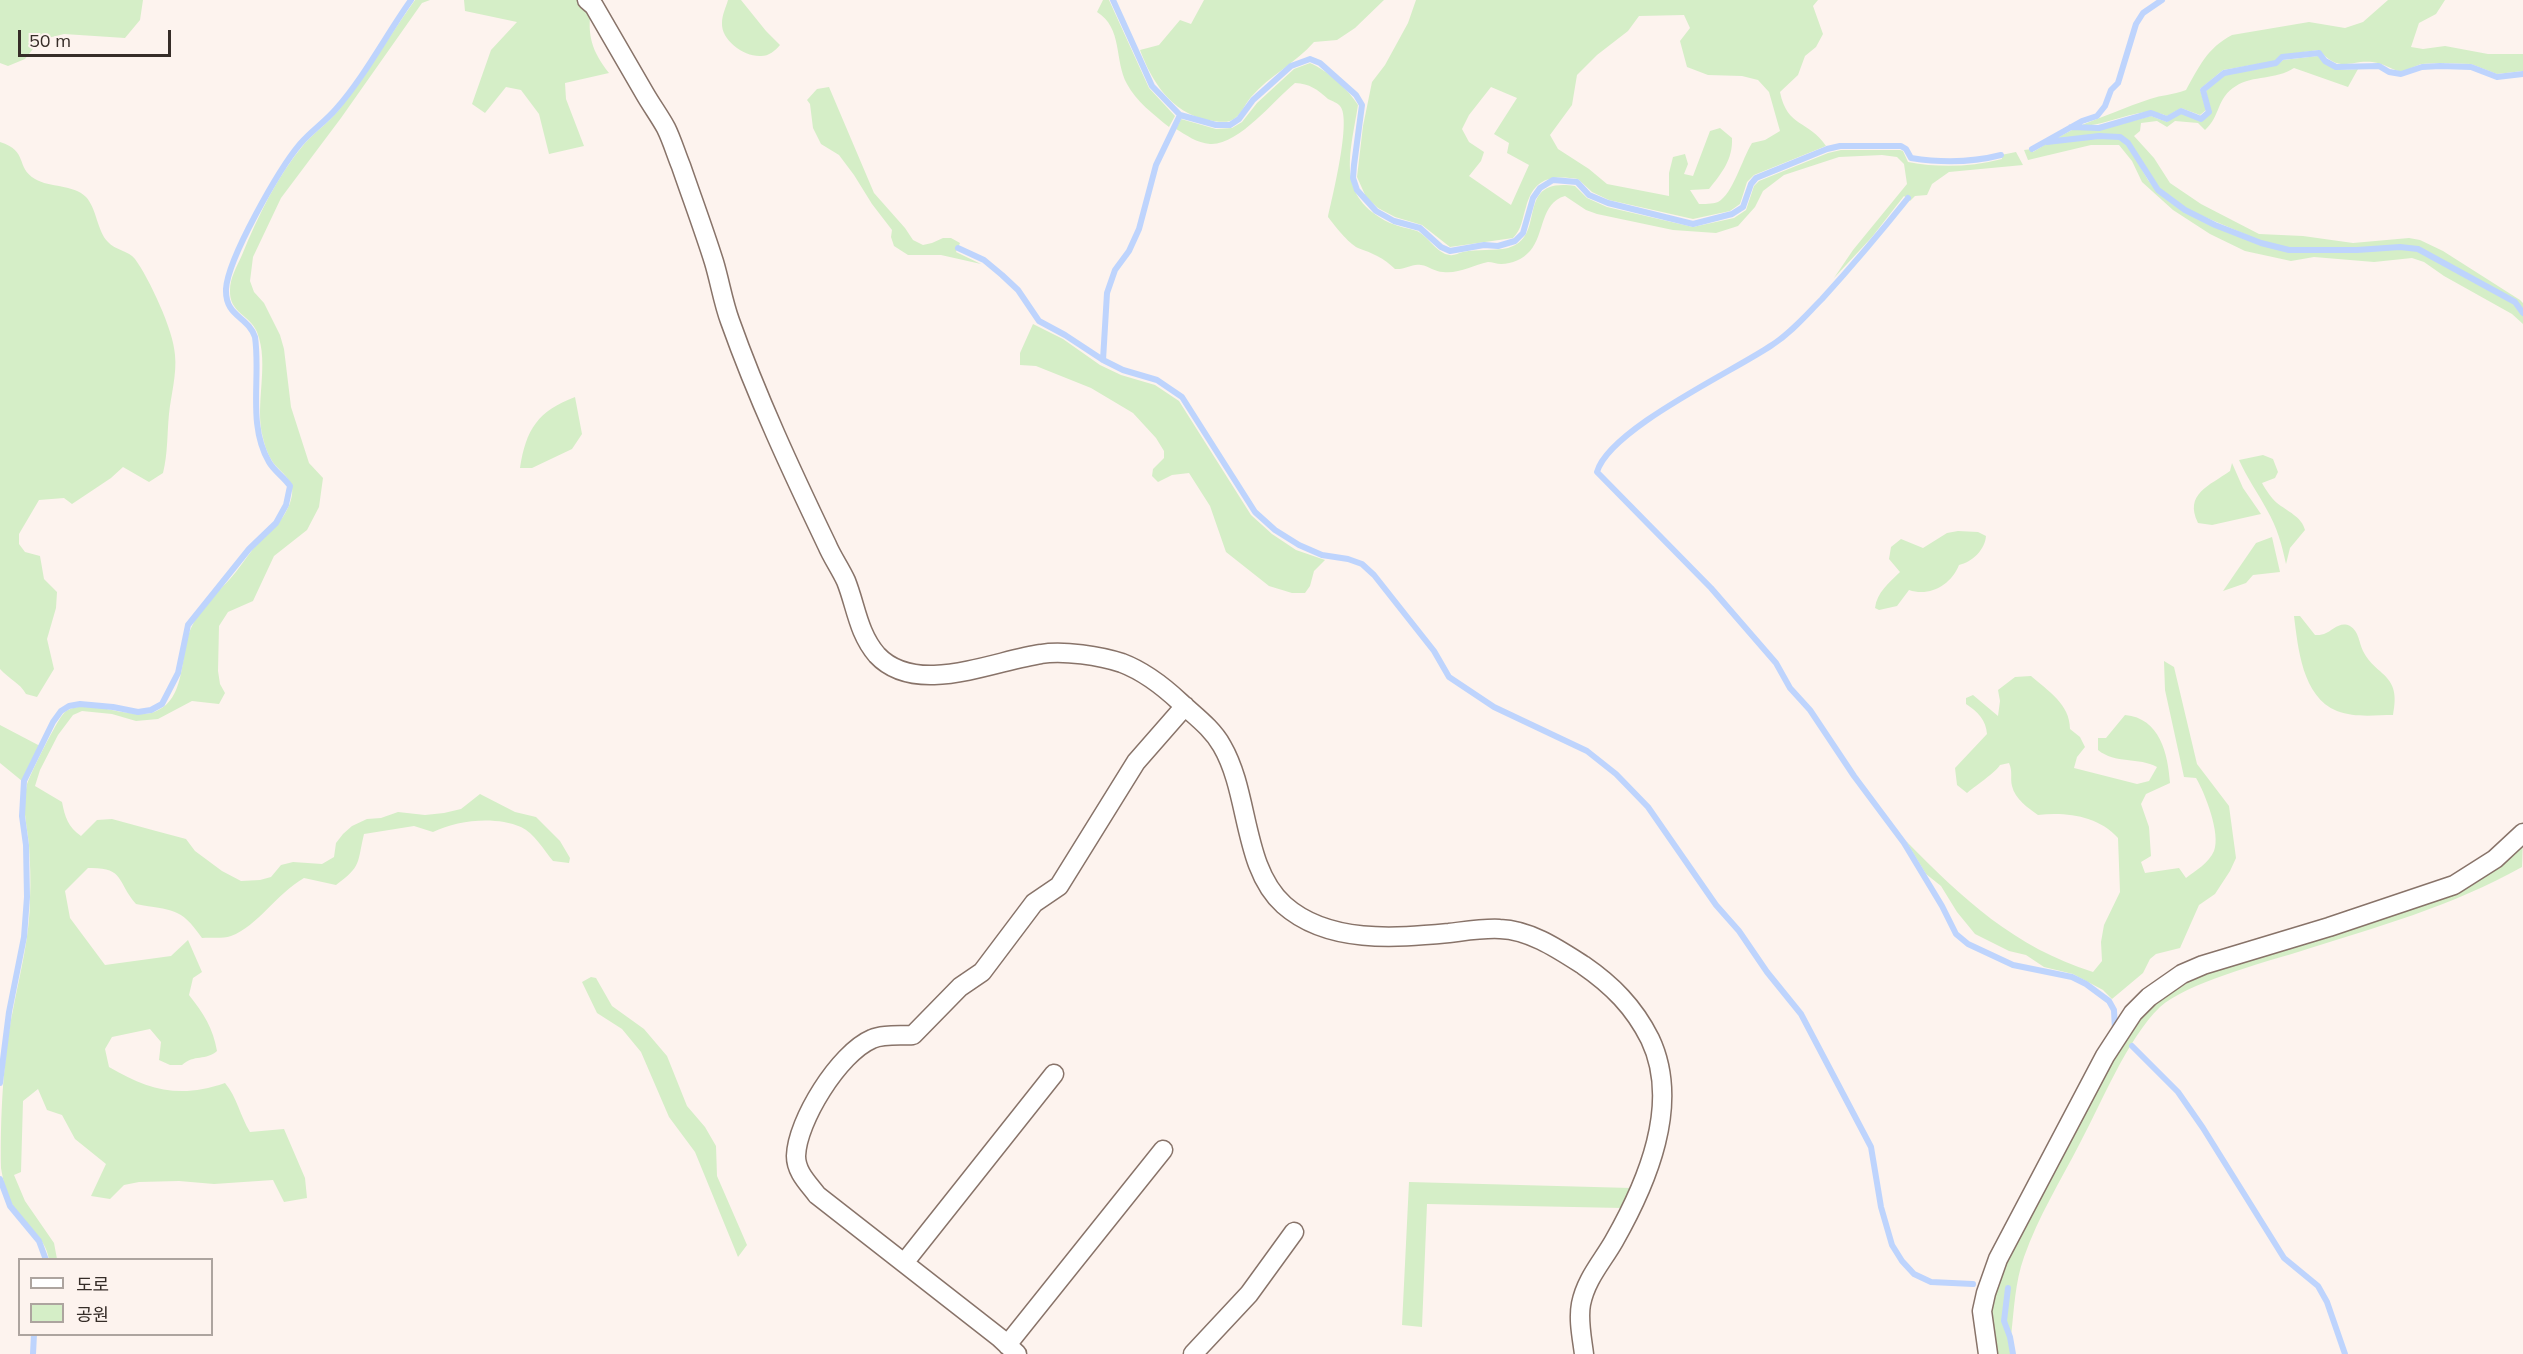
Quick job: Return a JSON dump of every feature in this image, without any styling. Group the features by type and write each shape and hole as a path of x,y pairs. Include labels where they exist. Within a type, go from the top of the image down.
{"street":[{"path":"587,0 594,6 668,130 714,261 729,318 787,457 846,582 865,637 874,651 897,670 915,675 935,675 1044,653 1068,652 1122,663 1167,689 1221,742 1232,765 1252,846 1262,872 1272,893 1296,914 1322,926 1363,936 1423,935 1502,928 1524,934 1552,945 1605,981 1638,1017 1656,1053 1662,1076 1662,1103 1657,1134 1640,1190 1614,1241 1586,1288 1580,1313 1584,1354"},
{"path":"1163,1150 1012,1349 818,1195 799,1172 796,1155 810,1108 822,1088 861,1045 873,1038 913,1035 960,987 981,972 1034,903 1059,886 1136,762 1185,706"},
{"path":"1988,1354 1982,1311 1998,1259 2105,1056 2133,1013 2165,984 2204,965 2329,927 2454,885 2495,859 2523,833"},
{"path":"904,1263 1054,1074"},
{"path":"1193,1354 1249,1294 1294,1232"}],"green space":[{"path":"0,0 143,0 140,20 125,38 64,34 40,40 25,59 8,66 0,63"},
{"path":"415,0 430,0 422,3 281,198 253,257 250,281 254,292 264,303 280,335 284,349 291,407 309,463 323,478 319,507 307,530 274,556 253,601 228,612 219,626 218,671 220,684 225,693 219,704 192,701 158,719 136,721 112,714 82,711 73,715 58,735 40,770 35,786 62,802 68,821 81,836 97,820 112,819 186,839 195,851 222,871 241,881 271,877 281,865 293,862 322,864 334,857 336,843 343,834 352,826 367,819 381,818 398,812 425,815 444,813 461,809 480,794 515,812 536,817 560,841 570,858 569,863 553,861 526,830 500,821 465,822 433,832 414,826 364,834 357,863 350,873 336,885 304,878 285,892 250,925 231,936 220,938 202,938 181,915 167,909 136,904 114,873 100,868 88,868 65,891 70,918 105,965 171,956 188,940 202,972 193,978 189,995 207,1022 217,1051 182,1065 170,1065 159,1060 161,1042 150,1029 112,1037 105,1049 109,1067 137,1081 165,1090 193,1090 225,1083 233,1094 250,1132 284,1129 305,1178 307,1198 284,1202 273,1180 214,1184 179,1181 139,1182 124,1185 110,1199 91,1196 106,1164 75,1139 62,1115 47,1110 38,1089 23,1101 21,1172 14,1175 25,1201 54,1243 57,1258 49,1258 43,1243 12,1204 1,1168 2,1110 7,1048 30,912 30,858 24,808 25,792 44,747 65,712 74,708 96,707 144,714 165,706 178,686 188,637 195,619 233,576 253,549 279,523 287,510 292,496 290,481 269,456 261,425 261,345 254,326 233,304 231,281 262,211 286,169 305,143 334,116"},
{"path":"464,0 582,0 591,8 592,43 609,73 565,83 566,99 584,146 549,154 539,114 521,90 506,87 485,113 472,104 491,50 517,22 465,11"},
{"path":"728,0 741,0 780,45 769,54 754,56 729,41 722,23"},
{"path":"1103,0 1109,0 1149,88 1175,116 1169,127 1140,102 1127,84 1111,27 1097,12"},
{"path":"1204,0 1384,0 1355,28 1337,40 1314,42 1258,89 1237,117 1224,122 1194,116 1173,103 1150,73 1140,50 1159,45 1180,20 1191,24"},
{"path":"1416,0 1818,0 1813,6 1823,34 1816,47 1805,56 1798,75 1780,92 1783,104 1793,118 1813,132 1826,146 1754,175 1747,182 1740,204 1730,211 1693,219 1609,200 1592,192 1578,179 1552,178 1539,184 1529,197 1520,227 1513,238 1450,247 1422,225 1395,217 1378,208 1366,197 1357,177 1363,126 1372,82 1385,65 1408,23","holes":["1684,15 1690,28 1680,41 1687,67 1708,75 1742,76 1758,80 1769,92 1780,131 1765,140 1752,143 1728,192 1718,202 1713,203 1699,204 1690,190 1709,189 1726,165 1731,153 1732,138 1720,128 1710,131 1693,176 1684,174 1688,164 1685,154 1673,157 1669,173 1669,196 1607,184 1558,149 1550,135 1572,105 1577,75 1597,55 1628,31 1639,16","1491,87 1517,98 1494,134 1509,143 1507,153 1529,165 1511,205 1469,176 1481,161 1484,152 1469,142 1462,129 1469,115"]},
{"path":"2388,0 2445,0 2436,14 2419,23 2411,47 2423,49 2445,46 2488,54 2523,54 2523,71 2497,74 2471,64 2440,63 2421,64 2401,72 2378,63 2341,64 2327,58 2319,50 2281,55 2275,61 2223,70 2200,89 2206,110 2200,115 2181,108 2167,116 2147,112 2079,126 2150,99 2186,90 2210,52 2232,35 2309,22 2345,28 2363,22"},
{"path":"2318,56 2326,64 2335,68 2358,69 2348,87 2294,68 2236,86 2225,96 2214,119 2205,130 2198,123 2175,121 2167,127 2157,121 2141,123 2140,131 2134,136 2154,158 2170,183 2201,204 2259,234 2303,236 2353,243 2409,238 2420,240 2443,251 2520,300 2523,303 2523,310 2516,301 2419,247 2400,245 2357,249 2289,248 2261,241 2186,209 2159,189 2130,142 2121,135 2099,134 2055,139 2072,130 2099,130 2151,116 2167,122 2181,113 2201,121 2211,113 2206,91 2225,75 2277,65 2283,60"},
{"path":"1310,63 1337,81 1358,105 1350,173 1361,200 1373,212 1390,223 1417,231 1441,252 1451,255 1508,248 1520,242 1527,232 1537,199 1544,190 1556,186 1575,186 1587,198 1607,207 1693,227 1734,218 1746,210 1754,186 1759,181 1841,150 1900,150 1903,151 1908,162 1943,166 1990,162 2002,159 2001,155 2016,152 2023,165 1949,172 1932,184 1927,195 1915,196 1910,201 1904,196 1872,237 1834,278 1853,250 1907,184 1904,164 1897,157 1882,155 1839,157 1784,175 1763,191 1755,207 1738,226 1716,233 1673,230 1597,214 1586,210 1565,196 1551,205 1535,244 1527,254 1517,260 1501,264 1488,262 1449,272 1440,272 1418,265 1395,269 1382,259 1354,246 1328,217 1343,142 1343,114 1339,105 1317,90 1295,83 1244,130 1221,143 1201,142 1176,129 1181,119 1216,129 1232,128 1242,122 1257,103 1294,69"},
{"path":"829,87 874,193 913,240 923,245 943,238 951,238 960,243 956,252 981,264 941,255 908,255 894,246 891,237 892,230 839,155 821,144 813,128 810,104 807,100 817,89"},
{"path":"2099,138 2118,139 2127,144 2157,191 2185,212 2215,227 2260,245 2288,252 2334,253 2406,248 2419,251 2514,303 2523,316 2523,324 2512,314 2444,276 2424,262 2412,258 2374,262 2314,257 2291,261 2245,251 2210,234 2173,210 2142,182 2132,161 2119,145 2091,145 2028,160 2024,150 2032,149 2033,152 2046,144"},
{"path":"0,142 19,154 25,169 35,179 75,190 86,197 93,208 104,237 111,245 132,256 141,268 166,319 175,355 175,377 163,473 149,482 123,467 111,478 72,504 64,498 39,500 19,534 19,544 25,552 40,556 44,579 57,592 56,608 47,639 54,669 37,697 26,694 0,669"},
{"path":"1033,324 1063,339 1100,365 1121,375 1155,385 1179,401 1251,515 1272,534 1296,550 1325,560 1314,571 1310,586 1305,593 1292,593 1269,586 1226,552 1210,506 1189,473 1172,475 1158,482 1152,476 1153,469 1164,458 1164,451 1156,438 1133,413 1091,388 1036,366 1020,365 1020,353"},
{"path":"575,397 582,434 572,449 532,468 520,468 526,442 536,423 543,415 562,402"},
{"path":"2263,455 2273,459 2278,472 2275,478 2262,483 2273,499 2297,518 2305,530 2290,548 2286,564 2274,523 2239,460"},
{"path":"2232,463 2243,488 2261,514 2212,525 2198,523 2194,513 2196,498 2207,486 2230,471"},
{"path":"1978,532 1986,536 1977,555 1959,565 1951,578 1939,588 1925,592 1909,590 1897,606 1879,610 1875,608 1881,592 1900,572 1889,559 1891,547 1901,539 1923,548 1947,533"},
{"path":"2272,537 2280,572 2253,575 2246,583 2223,591 2256,543"},
{"path":"2294,616 2300,616 2315,635 2324,634 2343,625 2353,628 2368,659 2391,683 2395,701 2393,715 2351,715 2337,711 2316,695 2309,683 2300,656"},
{"path":"2164,661 2174,667 2197,764 2229,806 2236,858 2215,894 2199,905 2180,948 2156,954 2150,959 2143,973 2112,999 2103,990 2073,974 2044,967 2026,955 2009,951 1975,934 1957,912 1941,886 1926,874 1906,841 1948,882 1991,919 2038,949 2093,972 2102,961 2101,942 2104,925 2120,892 2118,838 2092,820 2071,815 2038,815 2022,803 2016,795 2012,786 2009,763 2000,765 1967,793 1957,785 1955,768 1987,734 1983,720 1966,704 1966,698 1973,695 1998,716 2000,701 1998,690 2015,677 2031,676 2062,705 2069,720 2070,729 2080,737 2085,747 2077,757 2074,768 2137,784 2149,781 2157,767 2105,754 2098,750 2098,738 2106,738 2125,715 2147,723 2160,739 2167,761 2170,783 2146,794 2141,804 2149,827 2151,856 2141,862 2145,873 2179,868 2186,878 2212,855 2216,844 2214,824 2204,793 2196,778 2184,777 2165,690"},
{"path":"0,725 40,746 22,781 0,763"},
{"path":"2523,839 2522,867 2496,881 2413,915 2206,982 2172,998 2160,1007 2148,1020 2126,1053 2036,1228 2019,1276 2011,1337 2006,1321 2009,1289 2007,1288 2003,1321 2009,1338 2011,1354 1996,1354 1990,1316 1994,1286 2135,1015 2184,977 2413,903"},
{"path":"591,977 596,978 612,1006 644,1029 667,1056 687,1106 705,1127 716,1146 717,1176 747,1245 738,1257 695,1152 669,1117 641,1052 622,1029 597,1013 582,982"},
{"path":"1409,1182 1631,1188 1622,1208 1427,1204 1422,1327 1402,1325"}],"waterway":[{"path":"0,1083 9,1012 24,937 27,897 26,845 22,816 24,781 53,722 61,711 69,706 80,704 138,712 151,710 162,704 178,673 188,625 249,549 276,523 286,505 290,486 269,462 258,432 255,337 252,330 229,305 226,289 229,275 256,214 291,156 304,139 332,114 347,96 411,0"},
{"path":"1113,0 1152,86 1180,115 1216,125 1230,125 1239,119 1253,100 1291,66 1310,59 1320,63 1356,95 1362,105 1353,178 1357,190 1376,211 1394,221 1420,228 1441,247 1450,251 1484,245 1498,246 1515,241 1523,233 1533,198 1540,188 1553,180 1577,182 1589,195 1608,203 1693,224 1732,214 1743,207 1751,184 1756,178 1827,149 1840,146 1901,146 1906,149 1911,158 1934,161 1967,161 2001,155"},
{"path":"2032,149 2082,121 2097,116 2105,106 2111,90 2118,83 2136,24 2143,13 2162,0"},
{"path":"2071,127 2099,128 2151,113 2167,119 2181,111 2201,119 2209,112 2203,90 2224,73 2276,63 2282,57 2319,53 2325,61 2336,67 2379,66 2389,72 2401,74 2422,67 2440,66 2471,67 2497,77 2523,74"},
{"path":"1103,360 1107,293 1115,270 1129,251 1139,229 1156,165 1180,115"},
{"path":"2047,142 2099,136 2120,137 2128,143 2158,190 2185,210 2215,225 2261,243 2289,250 2357,250 2400,247 2418,249 2515,302 2523,313"},
{"path":"1908,198 1822,299 1792,329 1772,345 1648,420 1606,455 1597,472 1711,588 1776,663 1790,688 1810,710 1854,776 1904,843 1956,934 1968,944 2013,965 2072,977 2086,984 2109,1001 2114,1010 2115,1030"},
{"path":"958,248 984,260 1002,275 1018,290 1039,321 1103,360 1123,370 1157,380 1182,397 1255,512 1275,530 1299,545 1322,555 1348,559 1362,564 1374,575 1434,651 1449,677 1494,707 1587,751 1616,774 1648,807 1716,905 1739,931 1767,972 1801,1014 1871,1147 1881,1207 1892,1245 1902,1261 1914,1274 1931,1282 1973,1284"},
{"path":"2132,1046 2178,1092 2284,1258 2318,1286 2327,1302 2345,1354"},
{"path":"0,1179 10,1206 39,1241 45,1258"},
{"path":"2008,1288 2004,1321 2013,1354"},
{"path":"33,1354 34,1336"}]}
